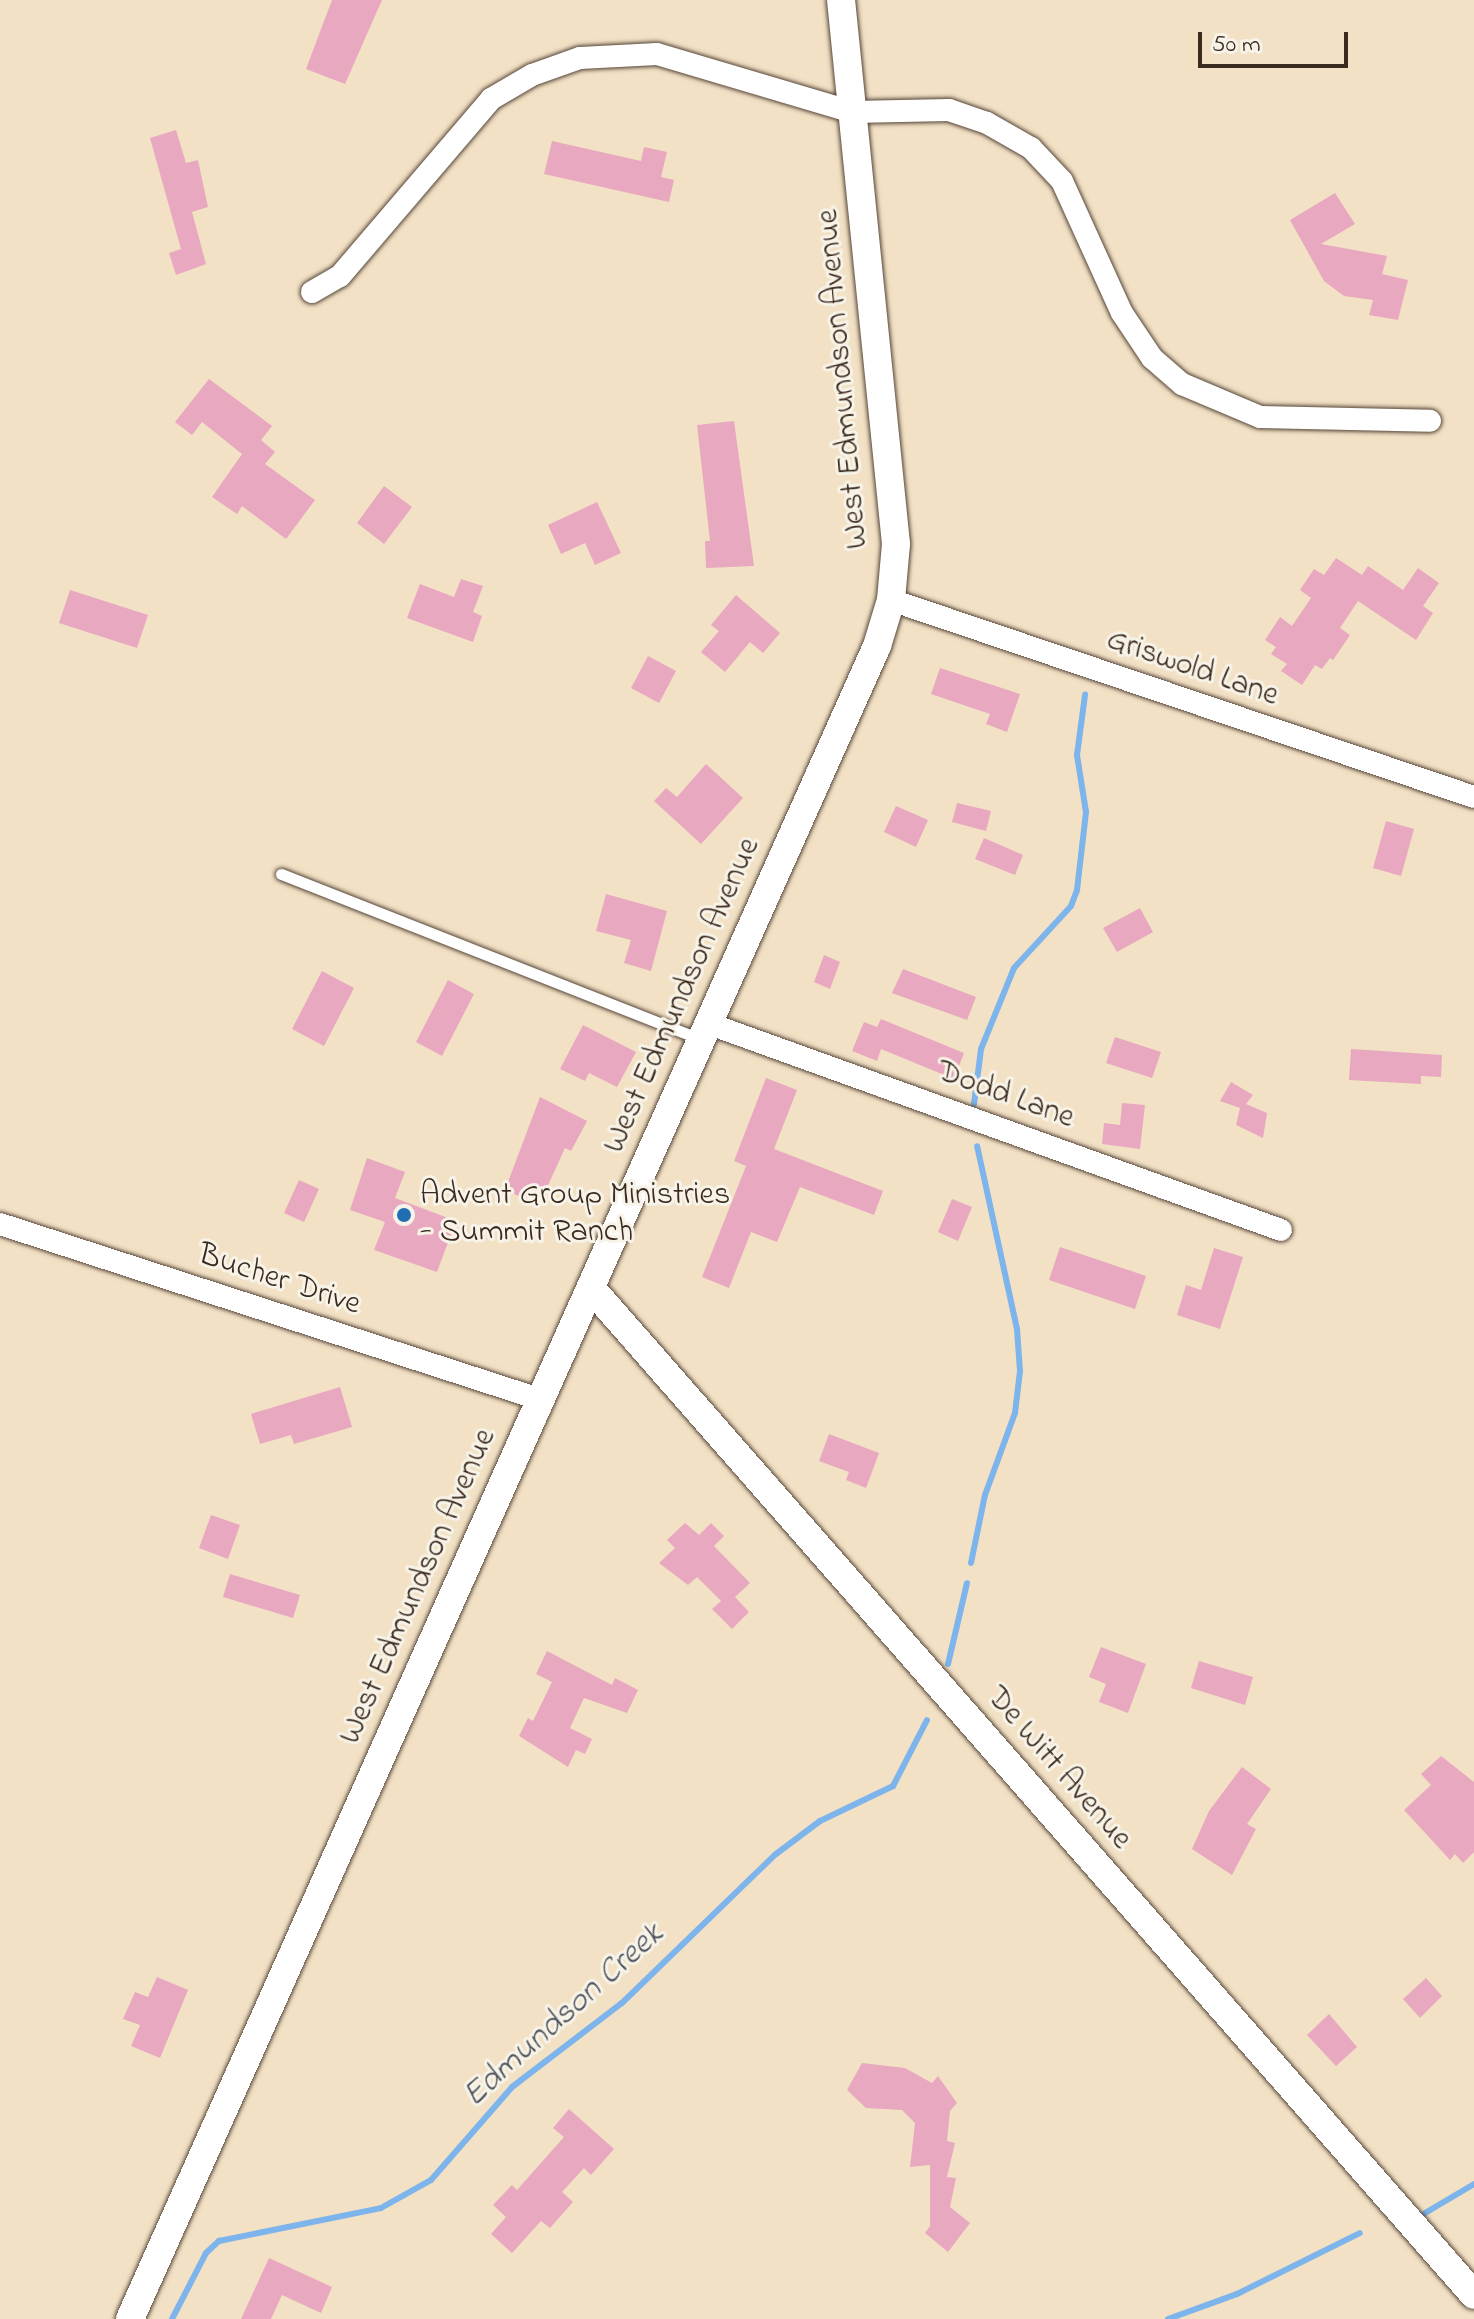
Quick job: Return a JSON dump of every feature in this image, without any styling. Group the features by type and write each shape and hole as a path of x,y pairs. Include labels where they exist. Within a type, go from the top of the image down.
{"street":[{"name":"West Edmundson Avenue","path":"130,2319 877,646 891,600 893,515 841,0"},
{"path":"312,292 340,276 491,99 532,75 580,58 657,54 853,112 949,110 987,123 1031,148 1062,181 1122,313 1152,358 1182,384 1260,417 1430,421"},
{"name":"Griswold Lane","path":"891,600 1474,797"},
{"name":"Dodd Lane","path":"704,1031 1281,1230"},
{"name":"Bucher Drive","path":"0,1224 539,1399"},
{"name":"De Witt Avenue","path":"591,1288 1474,2295"}],"lane":[{"path":"281,874 704,1031"}],"building":[{"path":"332,0 382,0 345,84 306,69"},
{"path":"176,130 186,163 198,160 208,207 192,212 206,264 176,275 169,253 181,249 150,138"},
{"path":"552,141 641,161 644,147 667,152 661,177 674,180 669,202 544,174"},
{"path":"1335,193 1355,224 1321,244 1387,256 1382,274 1408,280 1398,320 1369,315 1373,300 1344,296 1324,281 1290,220"},
{"path":"209,379 272,426 261,440 275,452 265,464 315,500 286,539 242,506 237,514 212,497 242,454 202,422 192,435 175,422"},
{"path":"734,421 754,566 706,568 705,541 710,541 697,425"},
{"path":"384,486 412,507 384,544 357,523"},
{"path":"597,502 621,553 595,565 585,543 561,554 548,525"},
{"path":"1336,558 1362,575 1368,566 1403,590 1418,568 1439,583 1423,606 1433,613 1416,640 1358,601 1340,628 1350,635 1333,660 1330,658 1322,669 1315,665 1302,685 1281,671 1287,664 1271,654 1276,647 1265,640 1280,617 1292,626 1311,598 1300,590 1314,569 1324,575"},
{"path":"461,579 483,586 473,612 482,616 473,642 407,618 420,584 454,597"},
{"path":"70,590 148,615 137,648 59,623"},
{"path":"736,595 780,633 763,653 750,642 725,672 701,652 719,631 711,625"},
{"path":"648,656 676,671 659,703 631,688"},
{"path":"940,668 1020,694 1007,732 986,724 990,714 931,694"},
{"path":"706,764 743,798 701,844 654,801 666,788 677,797"},
{"path":"957,803 991,811 986,831 952,822"},
{"path":"896,806 928,820 916,847 884,832"},
{"path":"1386,821 1414,829 1401,876 1373,868"},
{"path":"984,838 1023,855 1015,875 975,859"},
{"path":"606,894 667,911 651,971 624,963 631,940 596,931"},
{"path":"1140,908 1153,932 1117,952 1103,928"},
{"path":"824,955 840,962 830,989 814,982"},
{"path":"903,969 976,997 967,1020 892,993"},
{"path":"322,971 354,988 324,1046 292,1029"},
{"path":"448,980 474,994 442,1056 416,1042"},
{"path":"881,1019 964,1053 954,1079 881,1049 877,1061 852,1051 864,1022 877,1027"},
{"path":"583,1025 636,1052 617,1087 589,1073 585,1081 560,1069"},
{"path":"1115,1037 1161,1052 1152,1078 1106,1063"},
{"path":"1351,1049 1442,1055 1441,1077 1421,1076 1421,1084 1349,1080"},
{"path":"766,1078 797,1090 774,1149 883,1191 874,1215 800,1187 777,1242 751,1232 729,1288 702,1277 746,1166 734,1161"},
{"path":"1231,1082 1253,1095 1246,1104 1267,1113 1263,1138 1236,1125 1240,1108 1220,1101"},
{"path":"540,1097 587,1121 571,1151 565,1148 539,1205 505,1190"},
{"path":"1122,1103 1145,1105 1140,1149 1102,1144 1104,1123 1120,1125"},
{"name":"Advent Group Ministries - Summit Ranch","path":"367,1158 405,1172 395,1198 456,1221 437,1272 374,1250 385,1222 350,1210"},
{"path":"299,1180 319,1189 304,1222 284,1213"},
{"path":"952,1199 972,1207 958,1241 938,1232"},
{"path":"1060,1247 1146,1276 1135,1309 1049,1280"},
{"path":"1214,1248 1243,1257 1220,1329 1177,1315 1186,1285 1201,1290"},
{"path":"340,1387 352,1427 294,1444 291,1435 260,1444 251,1414"},
{"path":"829,1434 879,1453 866,1488 846,1480 849,1472 819,1461"},
{"path":"211,1515 240,1525 228,1559 199,1548"},
{"path":"685,1523 699,1535 711,1523 724,1536 714,1546 750,1583 735,1597 749,1612 732,1629 712,1609 721,1601 697,1577 688,1585 659,1563 675,1548 667,1540"},
{"path":"230,1574 300,1595 293,1618 223,1597"},
{"path":"1101,1647 1146,1664 1128,1713 1099,1702 1106,1684 1089,1677"},
{"path":"547,1651 612,1685 615,1678 638,1690 627,1713 584,1698 570,1728 592,1739 585,1754 576,1750 568,1767 519,1736 528,1718 533,1721 552,1682 536,1674"},
{"path":"1199,1661 1253,1677 1245,1705 1191,1688"},
{"path":"1441,1756 1474,1782 1474,1852 1463,1863 1455,1854 1450,1860 1404,1810 1431,1785 1421,1774"},
{"path":"1242,1767 1271,1789 1247,1824 1256,1829 1232,1875 1192,1849 1209,1811"},
{"path":"157,1977 188,1990 160,2058 131,2046 140,2025 123,2019 135,1992 148,1997"},
{"path":"1426,1978 1442,1996 1420,2018 1403,1999"},
{"path":"1329,2014 1357,2047 1336,2066 1307,2035"},
{"path":"862,2063 905,2068 932,2083 938,2076 957,2103 950,2111 947,2141 955,2143 947,2177 956,2178 950,2207 970,2223 948,2252 925,2233 930,2226 930,2165 910,2167 915,2123 902,2110 866,2108 847,2090"},
{"path":"569,2109 614,2149 591,2175 584,2168 562,2192 573,2202 550,2228 541,2221 512,2253 491,2234 506,2217 493,2205 512,2185 517,2190 564,2137 553,2128"},
{"path":"269,2258 332,2287 321,2313 282,2295 271,2319 241,2319"}],"waterway":[{"name":"Edmundson Creek","path":"974,1104 981,1049 1014,968 1071,906 1077,890 1086,812 1077,755 1085,695"},
{"name":"Edmundson Creek","path":"971,1563 985,1495 1015,1413 1020,1371 1017,1329 977,1146"},
{"name":"Edmundson Creek","path":"948,1664 967,1583"},
{"name":"Edmundson Creek","path":"172,2319 206,2253 219,2241 381,2208 431,2180 512,2087 622,2003 776,1854 820,1821 893,1786 927,1720"},
{"path":"1425,2213 1474,2184"},
{"path":"1168,2319 1237,2294 1360,2233"}],"place":[{"name":"Advent Group Ministries - Summit Ranch","path":"404,1215"}]}
